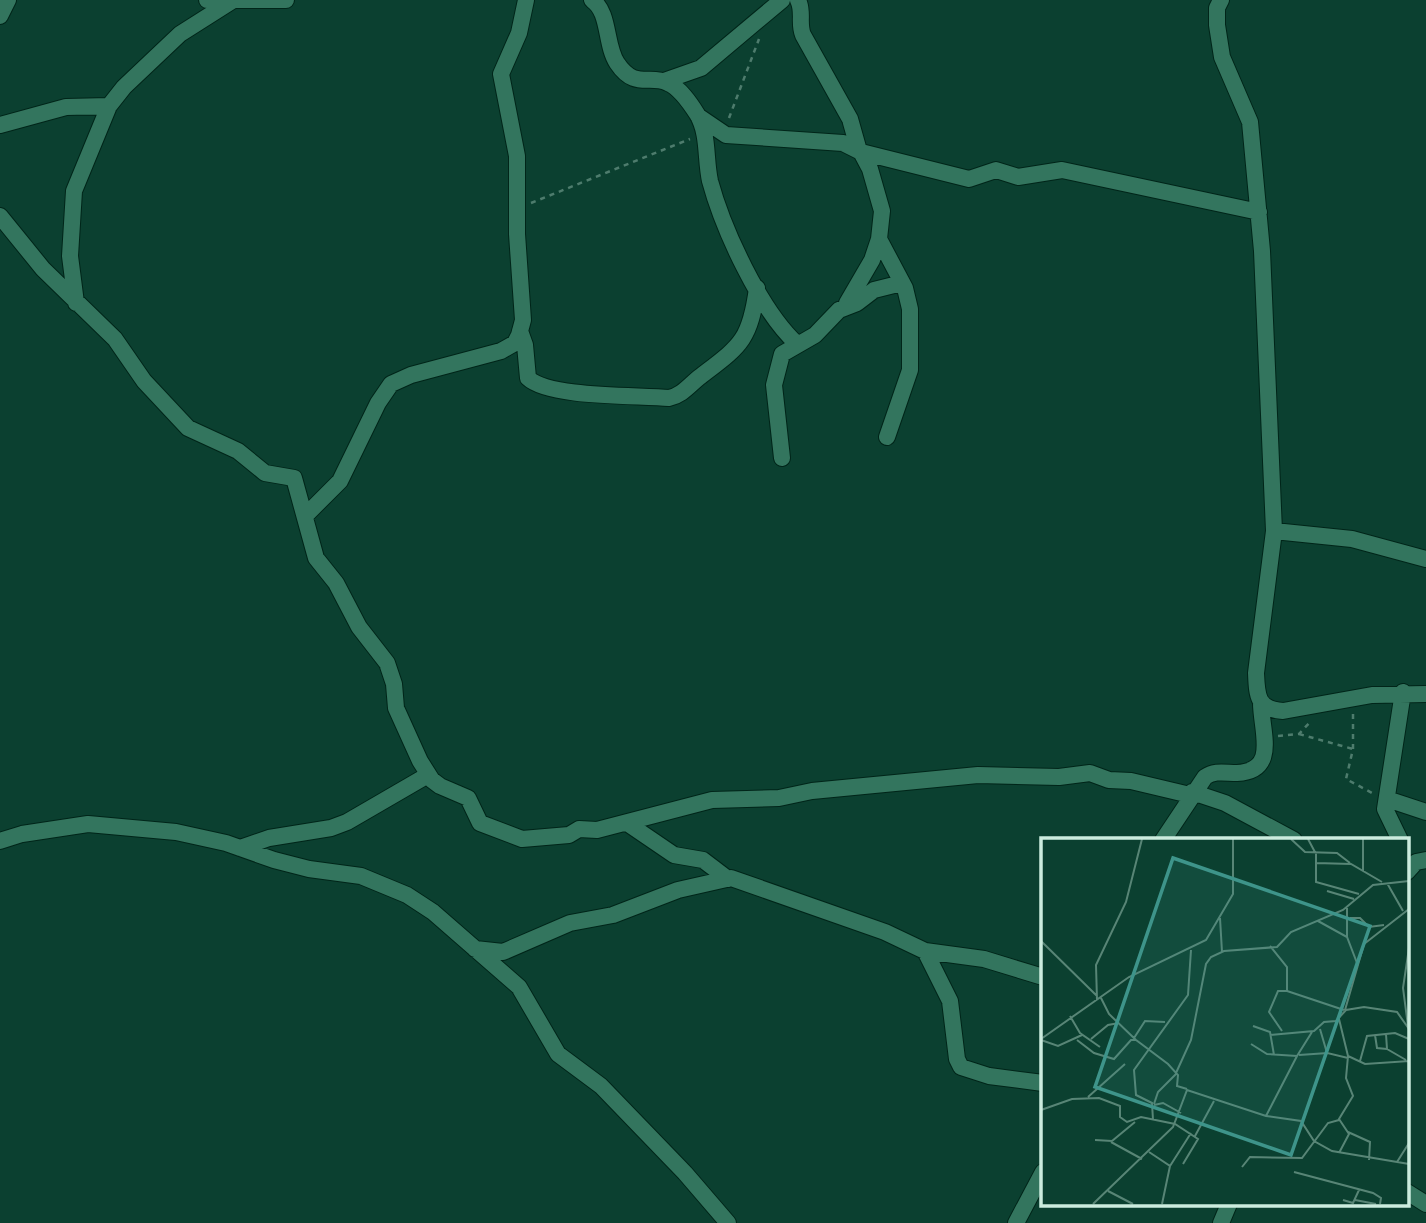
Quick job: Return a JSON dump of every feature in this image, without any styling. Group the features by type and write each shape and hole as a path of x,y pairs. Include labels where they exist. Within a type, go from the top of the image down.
{"street":[{"path":"0,16 8,0"},
{"path":"207,0 286,0"},
{"path":"305,516 340,481 378,403 391,384 411,375 501,351 515,343 523,320 517,156 501,74 519,33 526,0"},
{"path":"592,0 600,7 610,49 623,70 641,82 664,81 701,68 782,0"},
{"path":"798,0 803,14 800,28 850,119 860,151 870,169 882,211 878,239 869,266 844,308"},
{"path":"1164,838 1180,816 1191,793 1209,774 1250,771 1258,767 1266,752 1256,673 1274,531 1259,212 1250,122 1222,57 1217,26 1217,8 1221,0"},
{"path":"76,303 70,256 74,191 99,137 108,106 129,82 180,34 232,1"},
{"path":"664,81 678,89 701,122 722,134 843,143 860,151 969,179 996,170 1018,177 1062,170 1259,212"},
{"path":"0,125 66,107 108,106"},
{"path":"701,122 713,191 734,246 783,332 797,344"},
{"path":"0,216 43,269 115,339 144,381 188,428 238,451 265,473 294,478 316,558 336,583 359,627 387,663 394,684 396,708 428,775 440,786 468,797 480,823 522,839 569,835 579,829 597,831 712,800 779,798 812,791 978,775 1059,777 1090,773 1109,780 1131,781 1225,803 1290,838"},
{"path":"878,239 907,295 912,323 910,370 887,437"},
{"path":"782,458 775,375 782,354 815,335 828,318 857,303 874,290 902,283"},
{"path":"520,331 525,345 528,378 539,387 573,393 675,397 725,360 739,343 752,319 757,288"},
{"path":"1274,531 1352,539 1426,559"},
{"path":"1261,703 1268,710 1317,707 1403,692 1426,694"},
{"path":"1399,838 1387,816 1387,799 1403,692"},
{"path":"240,848 269,838 331,828 347,822 428,775"},
{"path":"1387,799 1426,812"},
{"path":"626,823 674,855 703,860 728,878 885,932 925,951 984,959 1041,976"},
{"path":"0,841 22,834 88,824 176,832 309,869 361,876 382,882 433,912 519,987 558,1055 601,1086 685,1173 728,1223"},
{"path":"475,949 503,952 570,923 613,915 678,890 728,878"},
{"path":"925,951 950,1001 957,1059 961,1067 989,1076 1041,1083"},
{"path":"1022,1219 1041,1176"},
{"path":"1408,1193 1426,1204"},
{"path":"1221,1223 1228,1206"}],"path":[{"path":"722,134 760,37"},
{"path":"518,209 659,154 701,122"},
{"path":"1351,700 1353,749 1346,776 1348,782 1387,799"},
{"path":"1299,734 1311,720 1317,707"},
{"path":"1262,730 1282,736 1299,734 1353,749"}]}
